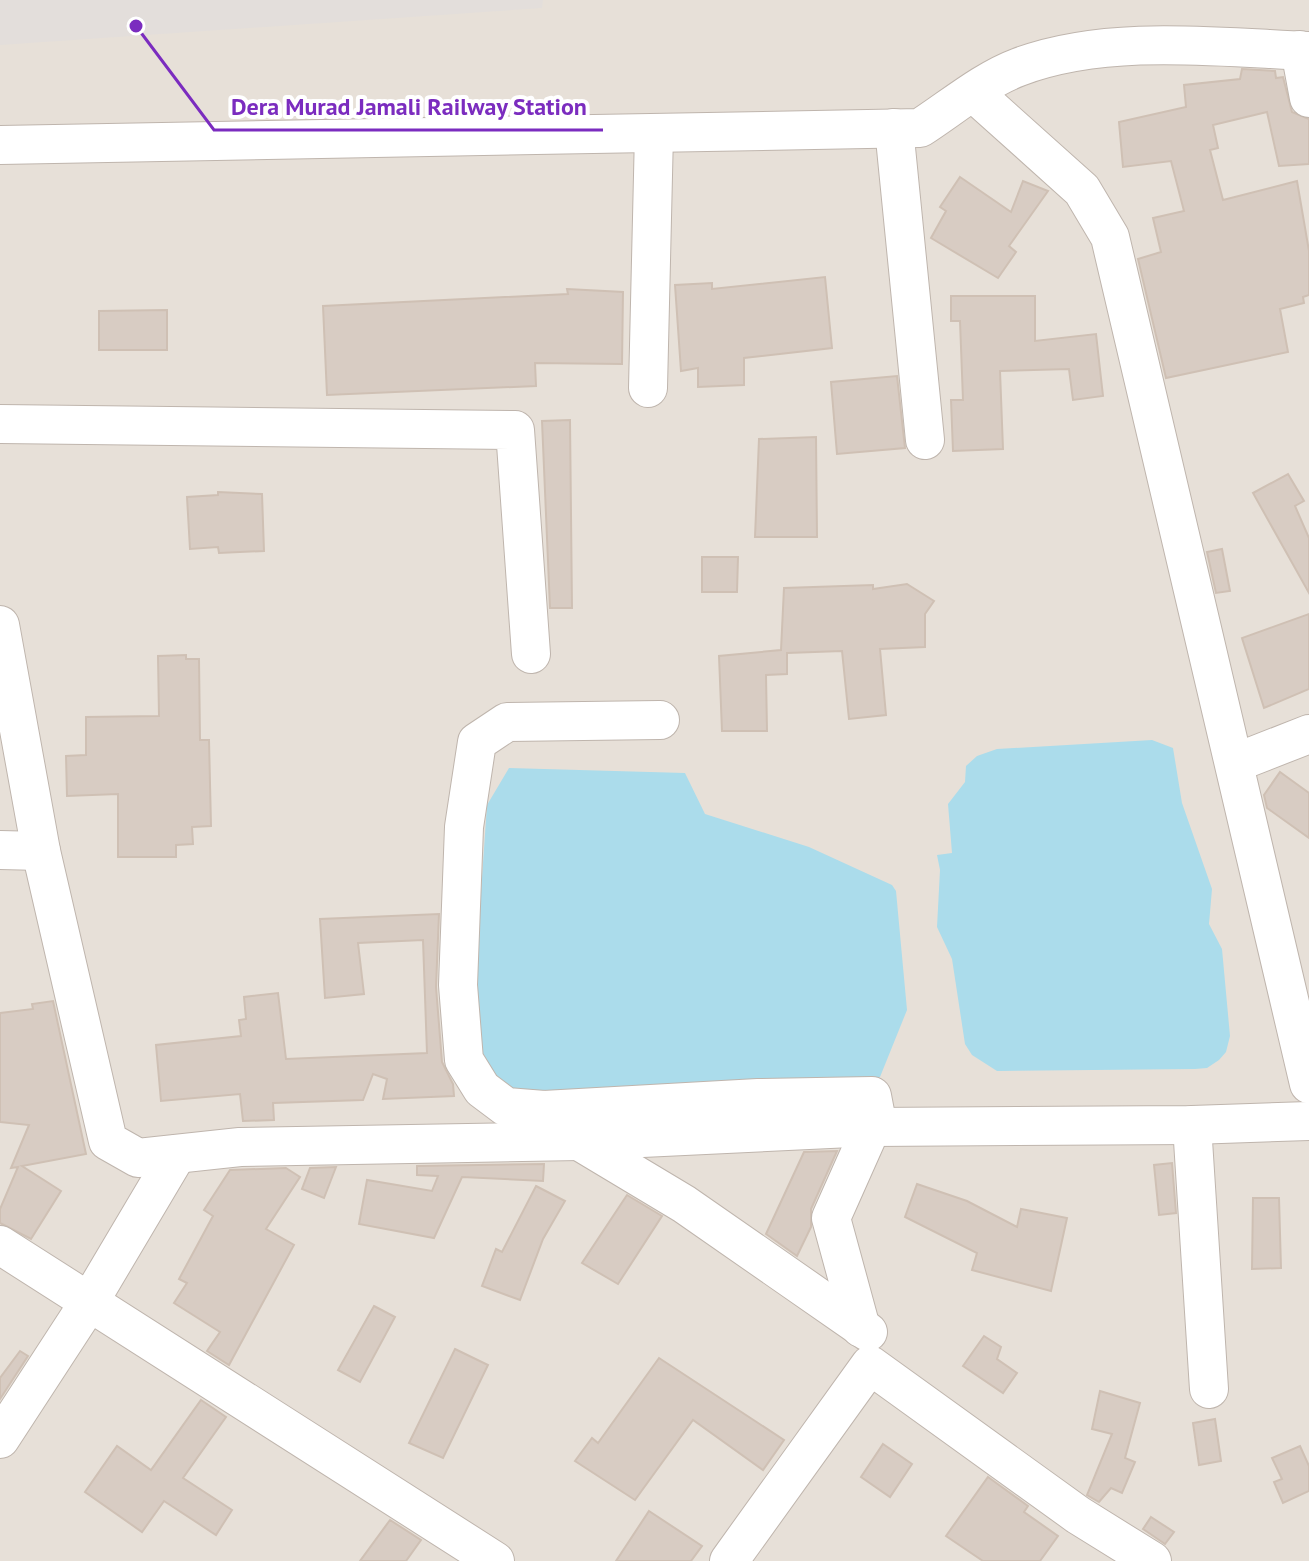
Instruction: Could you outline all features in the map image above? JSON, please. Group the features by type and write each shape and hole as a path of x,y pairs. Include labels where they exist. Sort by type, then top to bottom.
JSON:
{"street":[{"path":"0,145 920,128 1017,68 1087,48 1262,47 1305,50 1309,98"},
{"path":"975,94 1082,190 1110,237 1235,763 1300,997 1309,1084"},
{"path":"894,128 925,440"},
{"path":"648,388 654,133"},
{"path":"0,424 515,430 531,654"},
{"path":"0,625 41,851 108,1141 138,1158 240,1147 579,1141 872,1127 1309,1121"},
{"path":"660,720 507,722 477,742 464,827 458,985 464,1060 482,1089 506,1107 544,1110 758,1098 872,1096 876,1117 831,1218 861,1328"},
{"path":"1235,763 1309,734"},
{"path":"0,850 41,851"},
{"path":"1192,1125 1209,1389"},
{"path":"579,1141 684,1204 879,1343 870,1365 729,1561"},
{"path":"0,1439 88,1304 177,1154"},
{"path":"0,1245 495,1561"},
{"path":"870,1365 1078,1515 1152,1561"}],"shaded area":[{"path":"0,0 1309,0 1309,1561 0,1561"},
{"path":"0,0 543,0 542,8 0,45"}],"water":[{"path":"1152,740 1173,748 1182,803 1212,889 1209,924 1222,949 1230,1036 1226,1052 1207,1068 1195,1069 997,1071 972,1055 965,1044 952,959 937,927 940,870 937,855 952,853 948,804 965,782 966,766 977,756 997,749"},
{"path":"509,768 685,773 705,814 809,847 892,885 896,891 907,1010 880,1077 708,1089 506,1097 478,1061 475,980 487,805"}],"building":[{"path":"1242,69 1275,71 1276,78 1283,77 1292,112 1309,119 1309,164 1279,166 1267,112 1213,125 1218,148 1210,150 1223,200 1297,181 1309,251 1309,295 1303,297 1304,303 1280,309 1288,352 1166,378 1138,259 1161,252 1153,218 1184,211 1171,161 1123,167 1119,122 1186,107 1184,85 1240,79"},
{"path":"960,177 1011,212 1023,181 1048,191 1009,246 1016,252 998,278 931,238 946,211 940,207"},
{"path":"825,277 832,348 744,358 744,385 698,387 698,368 681,371 675,285 712,283 712,289"},
{"path":"567,289 623,292 622,364 535,363 536,386 327,395 323,306 568,294"},
{"path":"951,296 1035,296 1035,341 1096,334 1103,396 1073,400 1069,369 1000,371 1003,449 953,451 951,400 963,400 960,321 951,321"},
{"path":"167,310 167,350 99,350 99,311"},
{"path":"897,376 905,448 837,454 831,382"},
{"path":"570,420 572,608 550,608 542,421"},
{"path":"816,437 817,537 755,537 759,439"},
{"path":"1288,474 1304,501 1295,506 1309,538 1309,593 1253,493"},
{"path":"218,492 262,494 264,551 219,553 218,547 190,549 187,497 218,495"},
{"path":"1222,549 1230,591 1216,593 1207,552"},
{"path":"702,557 738,557 737,592 702,592"},
{"path":"907,584 934,601 925,614 925,647 880,649 886,715 849,719 842,651 787,653 787,674 766,675 767,731 722,731 719,656 781,650 784,588 873,585 873,589"},
{"path":"1309,614 1309,689 1264,708 1242,638"},
{"path":"186,655 186,659 199,659 200,740 209,740 211,826 192,827 193,844 176,845 176,857 118,857 118,794 67,796 66,756 86,755 86,717 159,716 158,656"},
{"path":"1280,772 1309,793 1309,838 1267,808 1264,795"},
{"path":"439,914 436,987 442,1062 453,1084 454,1096 383,1099 387,1079 373,1074 363,1100 273,1103 274,1120 243,1121 240,1094 161,1101 156,1045 241,1036 239,1020 246,1019 244,997 278,993 286,1059 427,1053 423,940 358,943 364,994 325,998 320,919"},
{"path":"53,1001 86,1154 22,1166 61,1191 31,1239 0,1223 0,1209 18,1167 11,1168 29,1125 0,1122 0,1013 33,1009 32,1004"},
{"path":"837,1151 811,1209 811,1227 797,1256 766,1234 804,1152"},
{"path":"1172,1163 1176,1213 1159,1215 1154,1165"},
{"path":"544,1164 543,1181 462,1177 434,1238 359,1224 367,1180 432,1191 438,1176 417,1175 417,1166"},
{"path":"336,1167 324,1198 302,1189 310,1168"},
{"path":"286,1168 300,1177 266,1229 294,1245 229,1365 207,1351 220,1332 174,1303 187,1283 179,1279 213,1216 204,1210 230,1170"},
{"path":"917,1184 967,1201 1017,1227 1021,1209 1067,1218 1051,1291 972,1270 977,1253 905,1217"},
{"path":"536,1186 565,1201 543,1239 520,1300 482,1286 496,1249 502,1252"},
{"path":"627,1195 662,1216 618,1284 582,1263"},
{"path":"1253,1198 1279,1198 1281,1268 1252,1269"},
{"path":"374,1306 395,1317 360,1382 338,1370"},
{"path":"984,1336 1001,1347 997,1359 1017,1373 1003,1393 963,1366"},
{"path":"455,1349 488,1365 443,1458 409,1443"},
{"path":"20,1351 28,1356 0,1399 0,1378"},
{"path":"659,1358 784,1440 763,1470 693,1420 635,1500 575,1461 592,1438 598,1443"},
{"path":"1100,1391 1140,1403 1125,1458 1135,1462 1122,1493 1111,1488 1099,1502 1087,1495 1112,1434 1092,1429"},
{"path":"201,1400 226,1417 183,1478 232,1510 216,1535 164,1501 142,1532 85,1492 117,1446 151,1470"},
{"path":"1215,1419 1221,1461 1199,1465 1193,1423"},
{"path":"883,1444 912,1464 890,1497 861,1477"},
{"path":"1300,1446 1309,1466 1309,1491 1283,1503 1274,1482 1282,1479 1272,1458"},
{"path":"988,1477 1028,1506 1024,1512 1058,1536 1040,1561 983,1561 946,1536"},
{"path":"649,1511 702,1546 691,1561 616,1561"},
{"path":"1151,1517 1174,1532 1165,1544 1143,1529"},
{"path":"390,1520 421,1540 406,1561 360,1561"}],"place":[{"name":"Dera Murad Jamali Railway Station","path":"136,26"}]}
